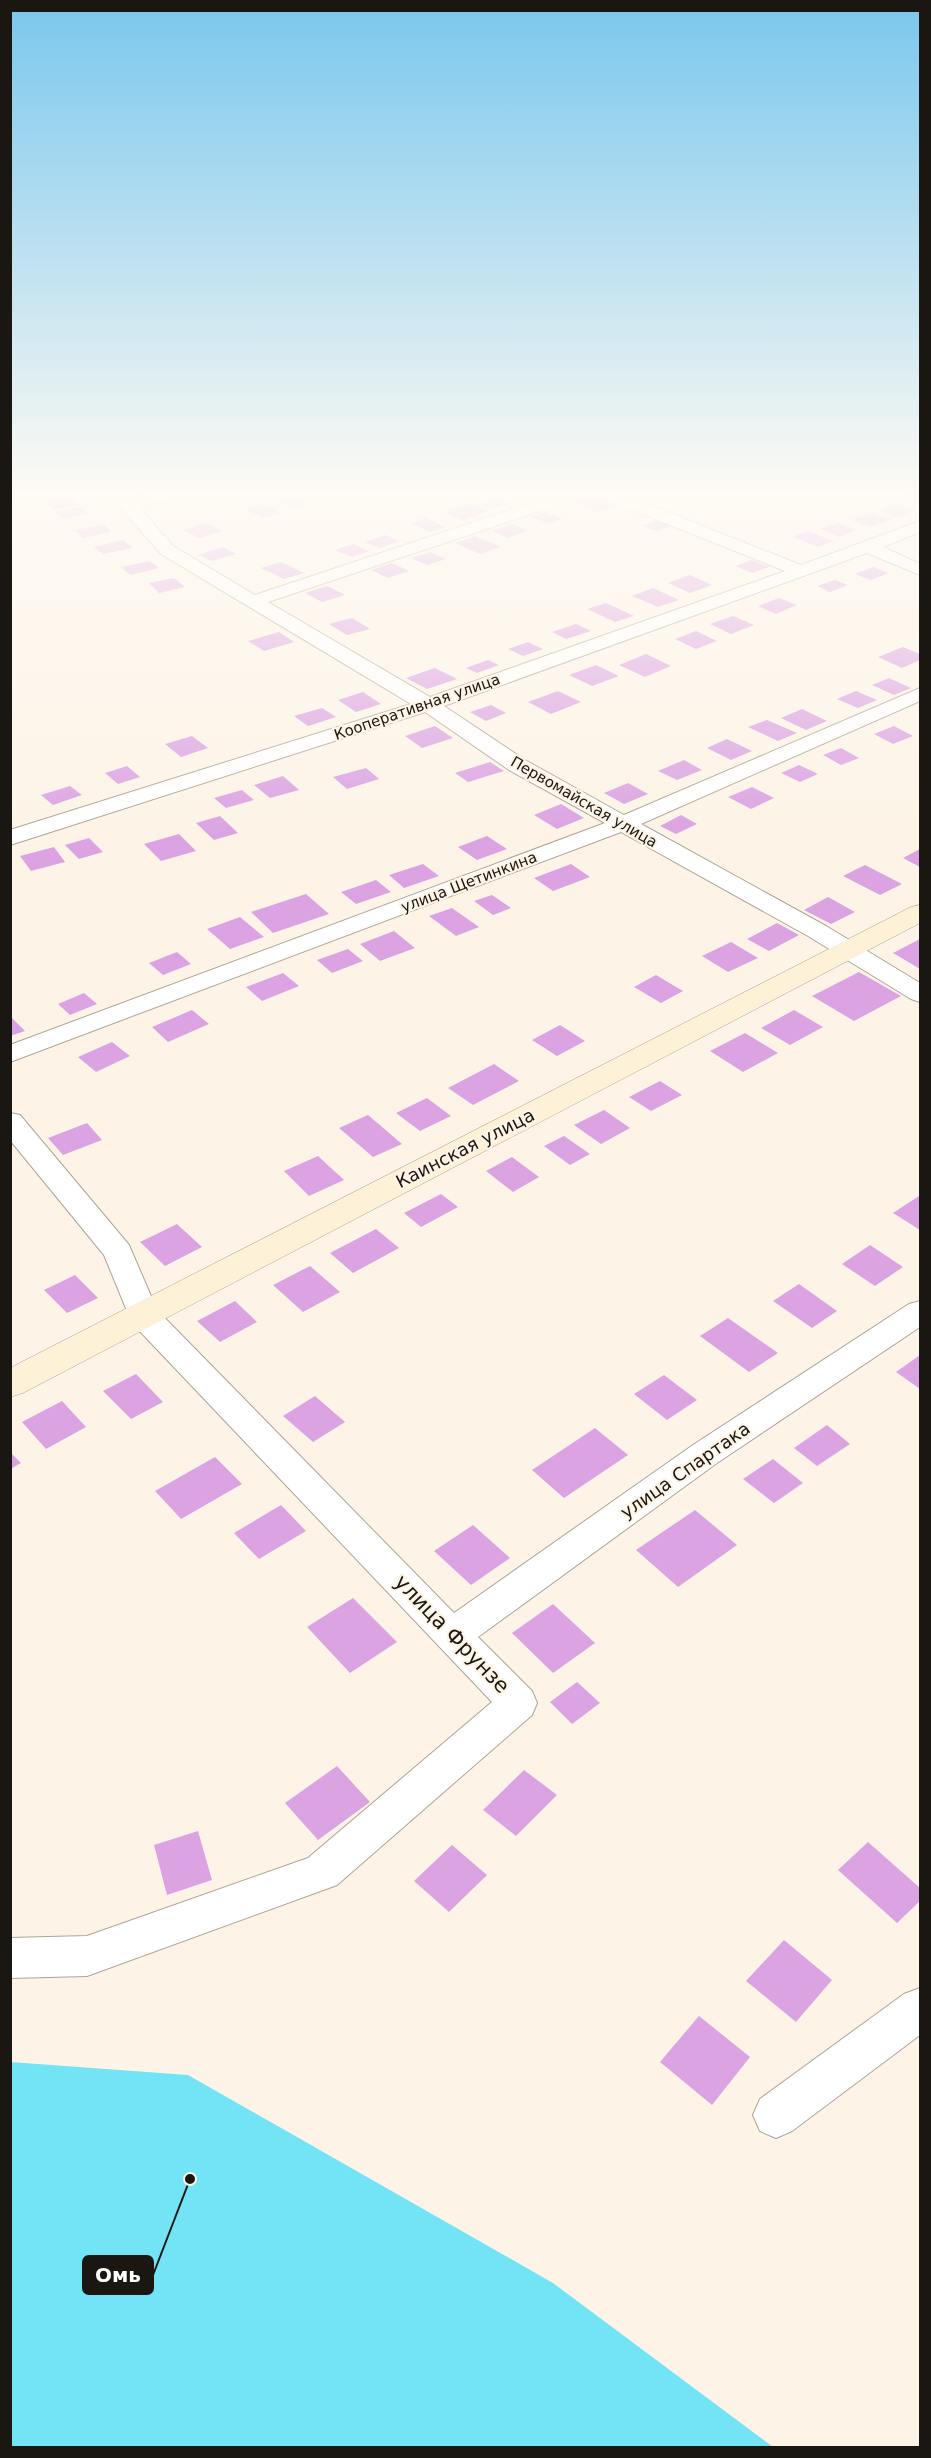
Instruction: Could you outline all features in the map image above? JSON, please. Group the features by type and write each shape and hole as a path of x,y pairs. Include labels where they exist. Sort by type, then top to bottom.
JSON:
{"main road":[{"name":"Каинская улица","path":"10,1384 921,914"}],"street":[{"name":"Первомайская улица","path":"265,607 428,705 517,765 849,950 921,994"},
{"name":"Кооперативная улица","path":"10,838 428,705 702,607"},
{"name":"улица Щетинкина","path":"10,1054 622,824 921,694"},
{"name":"улица Фрунзе","path":"10,1121 118,1252 143,1315 518,1703 322,1872 87,1956 10,1958"},
{"name":"улица Спартака","path":"453,1634 705,1454 921,1312"},
{"path":"776,2115 921,2009"}],"water":[{"path":"10,2062 188,2075 553,2283 773,2447 11,2447"}],"building":[{"path":"614,607 634,616 615,622 587,609"},
{"path":"760,607 793,607 776,614"},
{"path":"733,616 754,625 731,634 710,624"},
{"path":"352,618 370,629 347,635 329,624"},
{"path":"576,624 591,631 566,639 552,632"},
{"path":"696,631 717,641 696,649 675,639"},
{"path":"279,632 294,642 264,651 248,641"},
{"path":"528,642 543,649 523,656 508,649"},
{"path":"903,647 920,654 920,660 902,668 878,657"},
{"path":"646,654 671,666 645,677 619,665"},
{"path":"488,660 499,665 477,673 466,668"},
{"path":"596,665 619,676 592,686 569,675"},
{"path":"435,668 457,679 427,689 406,678"},
{"path":"889,678 911,688 894,695 872,685"},
{"path":"558,691 581,702 551,714 528,702"},
{"path":"856,691 877,700 858,708 837,699"},
{"path":"363,692 381,704 356,712 338,700"},
{"path":"491,705 506,713 486,721 470,712"},
{"path":"322,708 336,717 308,726 294,716"},
{"path":"802,709 827,721 806,730 781,718"},
{"path":"767,720 797,733 778,741 748,727"},
{"path":"435,726 453,738 422,748 405,736"},
{"path":"894,726 913,736 893,744 874,734"},
{"path":"192,736 208,748 181,757 165,744"},
{"path":"727,739 752,751 731,760 707,748"},
{"path":"841,748 859,758 841,765 823,755"},
{"path":"684,760 702,770 677,780 658,771"},
{"path":"490,762 504,771 468,782 455,773"},
{"path":"799,765 818,774 800,782 781,773"},
{"path":"127,766 140,777 118,784 105,773"},
{"path":"366,768 379,779 347,789 333,777"},
{"path":"283,776 299,790 270,798 254,785"},
{"path":"628,783 648,794 624,804 604,793"},
{"path":"70,786 82,795 53,805 41,795"},
{"path":"752,787 774,798 751,809 728,797"},
{"path":"242,790 254,800 226,808 214,798"},
{"path":"561,804 584,818 557,829 534,815"},
{"path":"681,815 697,824 676,834 660,826"},
{"path":"220,816 238,833 214,840 196,823"},
{"path":"179,834 196,851 161,861 144,844"},
{"path":"487,836 507,849 477,860 458,847"},
{"path":"89,838 103,852 79,859 65,845"},
{"path":"54,847 65,862 31,871 20,856"},
{"path":"920,849 920,867 903,858"},
{"path":"423,864 439,876 404,888 389,875"},
{"path":"571,864 590,877 553,891 534,878"},
{"path":"865,865 902,884 880,895 843,876"},
{"path":"376,880 391,892 356,904 341,892"},
{"path":"306,894 329,914 273,933 251,912"},
{"path":"492,895 511,908 493,915 474,901"},
{"path":"828,897 855,912 831,924 804,910"},
{"path":"452,908 479,927 456,936 429,916"},
{"path":"240,917 264,937 230,949 207,929"},
{"path":"777,923 799,935 769,951 747,939"},
{"path":"394,931 415,948 380,961 360,944"},
{"path":"920,939 920,969 893,953"},
{"path":"731,942 758,958 728,972 702,956"},
{"path":"348,949 363,961 332,973 317,960"},
{"path":"177,952 191,964 163,975 149,963"},
{"path":"859,972 901,996 854,1021 812,996"},
{"path":"283,973 299,986 262,1001 246,987"},
{"path":"656,975 683,991 661,1003 634,987"},
{"path":"84,993 97,1004 70,1015 58,1004"},
{"path":"192,1010 209,1024 168,1042 152,1027"},
{"path":"794,1010 823,1027 790,1045 761,1028"},
{"path":"10,1016 25,1031 10,1036"},
{"path":"560,1025 585,1041 557,1056 532,1040"},
{"path":"745,1033 778,1053 743,1072 710,1051"},
{"path":"112,1042 130,1056 96,1072 78,1057"},
{"path":"494,1064 519,1081 473,1105 448,1088"},
{"path":"660,1081 682,1095 651,1111 629,1097"},
{"path":"427,1098 451,1116 420,1131 396,1113"},
{"path":"604,1110 630,1128 601,1144 574,1125"},
{"path":"368,1115 402,1144 373,1157 339,1128"},
{"path":"87,1123 102,1140 63,1155 48,1138"},
{"path":"564,1136 590,1154 570,1165 544,1146"},
{"path":"318,1156 344,1180 309,1196 284,1171"},
{"path":"512,1157 539,1177 513,1192 486,1171"},
{"path":"441,1194 458,1207 421,1227 404,1213"},
{"path":"920,1197 920,1230 893,1213"},
{"path":"177,1224 202,1247 165,1266 140,1242"},
{"path":"376,1229 399,1248 353,1273 330,1253"},
{"path":"870,1245 903,1267 875,1286 842,1264"},
{"path":"310,1266 340,1292 303,1312 273,1285"},
{"path":"75,1275 98,1298 67,1313 44,1290"},
{"path":"799,1284 837,1311 812,1328 773,1301"},
{"path":"235,1301 257,1322 220,1342 197,1321"},
{"path":"728,1318 778,1353 749,1372 700,1336"},
{"path":"920,1355 920,1389 896,1372"},
{"path":"136,1374 163,1402 131,1419 103,1391"},
{"path":"664,1375 697,1400 667,1420 634,1394"},
{"path":"315,1396 345,1422 313,1442 283,1416"},
{"path":"62,1401 86,1427 46,1449 22,1422"},
{"path":"827,1425 850,1444 817,1466 794,1448"},
{"path":"595,1428 628,1455 564,1498 532,1470"},
{"path":"10,1452 21,1463 10,1469"},
{"path":"215,1457 242,1484 181,1519 155,1491"},
{"path":"773,1459 803,1483 774,1503 743,1479"},
{"path":"281,1505 306,1531 259,1559 234,1533"},
{"path":"695,1510 737,1545 678,1587 636,1550"},
{"path":"473,1525 510,1558 471,1585 434,1551"},
{"path":"353,1598 397,1642 350,1673 307,1627"},
{"path":"553,1604 595,1643 553,1673 512,1633"},
{"path":"577,1682 600,1703 572,1724 550,1702"},
{"path":"337,1766 370,1802 318,1840 285,1803"},
{"path":"524,1770 557,1795 516,1836 483,1810"},
{"path":"198,1831 212,1880 167,1895 154,1845"},
{"path":"868,1842 920,1888 920,1901 897,1923 838,1870"},
{"path":"452,1845 487,1875 449,1912 414,1881"},
{"path":"784,1940 832,1980 796,2022 746,1981"},
{"path":"699,2016 750,2057 712,2105 660,2062"}],"place":[{"name":"Омь","path":"190,2179"}]}
